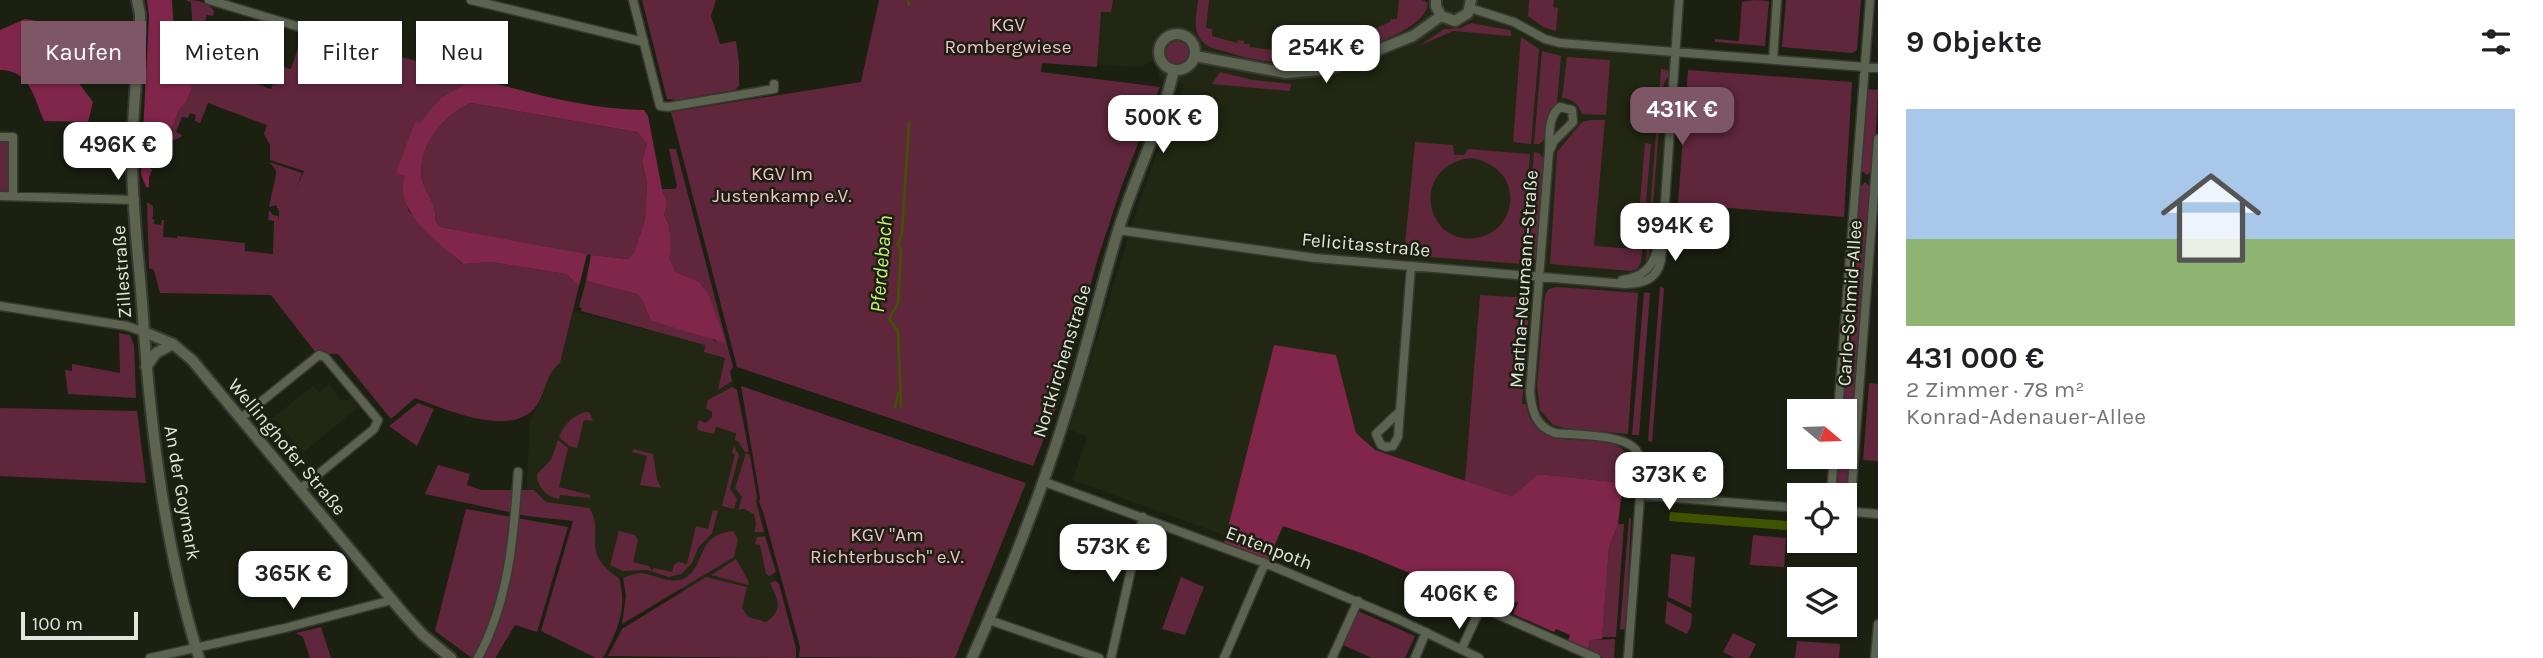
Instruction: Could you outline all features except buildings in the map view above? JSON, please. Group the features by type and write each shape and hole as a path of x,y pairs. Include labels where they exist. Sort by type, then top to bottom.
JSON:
{"main road":[{"name":"Zillestraße","path":"138,0 140,23 132,161 144,332"},
{"path":"1436,0 1441,16 1450,21 1460,20 1471,4"},
{"path":"1195,57 1276,72 1330,69 1413,37 1441,16"},
{"path":"1176,34 1189,38 1194,46 1195,57 1186,68 1174,70 1163,63 1159,54 1161,45 1176,34"},
{"name":"Nortkirchenstraße","path":"972,658 1022,541 1074,389 1118,230 1157,127 1174,70"},
{"name":"Wellinghofer Straße","path":"144,332 173,344 192,360 392,600 423,635 451,658"},
{"name":"An der Goymark","path":"144,332 155,454 179,579 197,653"},
{"path":"146,367 158,351 173,344"}],"street":[{"path":"209,0 298,27"},
{"path":"471,0 644,42"},
{"path":"633,0 660,106 668,107 774,89 774,84"},
{"path":"1661,238 1679,0"},
{"path":"1773,60 1777,0"},
{"name":"Carlo-Schmid-Allee","path":"1839,399 1870,0"},
{"path":"1471,4 1552,42 1878,68"},
{"name":"Martha-Neumann-Straße","path":"1549,152 1554,141 1573,122 1570,109 1560,107 1553,113 1549,152 1530,392 1532,412 1540,425 1555,433 1616,439 1630,444 1638,455 1641,466 1639,495"},
{"path":"0,137 13,137 13,196"},
{"name":"Carlo-Schmid-Allee","path":"1849,483 1878,139"},
{"path":"1856,178 1875,181"},
{"path":"0,196 135,200"},
{"name":"Felicitasstraße","path":"1118,230 1315,258 1635,284 1653,277 1659,268 1661,238"},
{"name":"Felicitasstraße","path":"1612,281 1641,275 1654,263 1661,238"},
{"path":"1399,412 1411,266"},
{"path":"0,306 127,326 144,332"},
{"path":"240,418 319,355 325,357 378,421 374,429 300,489"},
{"path":"478,658 490,636 504,590 514,536 518,472"},
{"name":"Entenpoth","path":"1042,481 1265,563 1358,601 1479,658"},
{"path":"1628,658 1639,495 1787,507"},
{"path":"1857,512 1878,514"},
{"path":"1111,658 1143,517"},
{"path":"1224,658 1265,563"},
{"path":"150,658 197,653 392,600"},
{"path":"1332,658 1358,601"},
{"path":"1462,649 1479,609 1483,608 1596,658"},
{"path":"989,620 1099,658"},
{"path":"1872,657 1878,624"},
{"path":"1415,658 1426,632"}],"shaded area":[{"path":"147,0 172,0 173,21 160,21 160,84 191,84 192,88 179,110 163,152 155,156 150,168 152,170 149,187 146,187 141,174 149,15"},
{"path":"1046,0 1676,0 1654,276 1638,294 1623,483 1538,474 1512,498 1404,463 1375,450 1356,433 1336,355 1274,345 1226,536 1073,480 1087,437 1069,429 1139,202 1183,84 1159,77 1159,71 1153,61 1141,67 1042,63"},
{"path":"25,19 37,21 21,21 21,78 10,71 0,70 0,30"},
{"path":"27,84 80,84 93,102 88,122 44,121"},
{"path":"464,84 498,84 601,107 644,110 648,116 667,203 664,215 669,225 669,259 676,272 698,281 709,296 726,343 651,321 637,294 586,281 591,255 628,259 634,253 645,219 647,183 642,161 647,144 637,132 471,103 452,114 436,130 422,161 421,177 433,203 438,225 587,254 579,286 566,274 491,262 463,264 420,225 405,202 405,176 396,173 415,122 419,124 441,98"},
{"path":"573,311 648,330 723,341 787,633 738,618 675,586 610,576 594,558 585,518 526,499 530,421 543,395 551,370 560,363"},
{"path":"1274,345 1336,355 1356,433 1375,450 1512,497 1538,474 1623,483 1618,524 1609,547 1602,639 1590,640 1588,650 1568,641 1570,635 1556,629 1554,632 1513,614 1518,603 1490,593 1484,604 1364,554 1283,526 1268,560 1224,543"},
{"path":"330,384 339,399 344,401 351,398 358,407 303,453 277,421 271,419 313,386 319,392"},
{"path":"1670,512 1787,521 1787,530 1669,521"}],"green space":[{"path":"185,0 205,3 214,11 213,16 207,15 205,21 192,21 191,2"},
{"path":"642,0 716,0 711,16 720,44 736,41 739,86 735,90 677,100 667,99"},
{"path":"879,0 1113,0 1111,12 1101,12 1097,67 1042,63 1041,72 1160,87 1122,185 1097,261 1058,403 1033,466 737,367 671,112 861,82"},
{"path":"1198,0 1209,0 1206,28 1212,29 1212,36 1237,43 1238,40 1244,41 1244,44 1249,44 1250,47 1286,52 1319,48 1319,45 1326,47 1358,37 1359,31 1365,33 1390,22 1391,19 1397,19 1399,0 1422,0 1428,3 1422,16 1409,27 1369,46 1323,58 1282,62 1242,57 1205,44 1196,28"},
{"path":"1529,0 1554,0 1553,7 1558,8 1556,31 1543,27 1528,16"},
{"path":"1786,0 1861,0 1857,50 1852,53 1782,47"},
{"path":"1769,1 1765,46 1715,42 1715,39 1739,41 1742,2"},
{"path":"1471,23 1509,30 1511,36 1453,31 1419,46 1444,29 1461,28"},
{"path":"1517,34 1539,49 1531,144 1513,142 1521,37"},
{"path":"1178,41 1187,44 1190,53 1187,62 1178,65 1169,62 1166,53 1169,44"},
{"path":"298,48 298,84 402,84 402,57 416,61 416,84 464,84 441,98 397,173 405,176 408,210 462,264 491,262 566,274 579,286 560,363 551,373 537,405 526,415 512,420 478,419 415,398 391,419 338,354 316,353 271,295 160,293 154,270 149,268 147,202 153,206 151,219 154,219 154,224 161,225 164,220 163,237 245,243 245,251 273,254 274,221 268,220 269,210 278,216 279,221 279,211 276,205 269,207 276,173 269,162 302,173 296,189 304,171 270,160 270,145 264,134 267,125 208,103 200,123 195,121 196,115 190,113 188,118 182,117 176,132 182,135 181,137 169,142 163,152 179,110 192,88 191,84 257,84 271,89 273,84 284,84 284,67 291,69"},
{"path":"1542,51 1561,56 1557,104 1549,113 1547,138 1534,144"},
{"path":"1567,57 1610,60 1606,115 1582,114 1575,103 1562,98"},
{"path":"1661,69 1668,70 1668,76 1662,88 1649,255 1646,262"},
{"path":"1688,70 1852,82 1844,217 1678,204"},
{"path":"1220,72 1253,80 1291,84 1290,91 1212,84"},
{"path":"1866,89 1878,90 1874,169 1867,175 1860,170"},
{"path":"471,103 637,132 647,144 642,161 647,183 645,219 634,253 629,259 591,255 438,225 433,203 423,181 422,160 436,130 452,114"},
{"path":"1605,120 1594,246 1636,249 1645,143 1651,144 1641,262 1637,269 1631,271 1550,264 1557,152 1582,122"},
{"path":"0,140 10,142 8,191 0,191"},
{"path":"1415,142 1453,145 1454,155 1464,155 1468,149 1530,154 1522,264 1404,255","holes":["1472,158 1482,161 1504,176 1510,192 1508,212 1501,224 1490,234 1462,238 1447,232 1436,220 1431,205 1432,190 1438,175 1451,164"]},
{"path":"669,149 676,149 733,367 730,371 732,381 718,390 725,358 704,352 705,345 581,311 582,308 579,307 586,281 637,294 651,321 709,337 716,342 698,281 676,272 668,259 671,243 669,225 664,215 667,203 662,189 675,189 677,186"},
{"path":"1534,152 1539,153 1545,160 1537,259 1525,258"},
{"path":"1865,182 1872,188 1855,399 1843,399 1859,188"},
{"path":"1557,287 1638,293 1628,434 1553,425 1540,410 1537,387 1545,295 1549,289"},
{"path":"1660,287 1664,288 1652,442 1648,441"},
{"path":"1644,292 1650,293 1639,435 1632,435"},
{"path":"1480,295 1530,298 1522,404 1526,404 1533,424 1547,435 1601,441 1617,446 1629,457 1634,477 1624,476 1623,483 1538,474 1512,498 1465,482"},
{"path":"119,333 130,335 134,345 136,398 68,394 65,370 72,371 72,364 120,373"},
{"path":"1869,383 1878,384 1878,461 1863,460"},
{"name":"KGV \"Am Richterbusch\" e.V.","path":"741,386 1026,483 955,658 799,657 800,647 759,502"},
{"path":"732,387 737,390 749,452 745,452 735,440 736,433 716,427 714,434 697,428 699,420 705,423 712,417 712,412 706,408 708,400"},
{"path":"418,403 434,409 417,446 389,426"},
{"path":"0,408 137,411 146,483 0,476"},
{"path":"589,412 593,421 584,420 577,448 569,446 559,437 572,419"},
{"path":"558,440 568,448 559,487 590,495 590,498 560,495 559,499 547,494 541,487 537,474 551,460"},
{"path":"734,446 739,455 730,489 737,499 734,509 722,506 735,454 732,453"},
{"path":"634,449 653,454 661,488 640,485 647,456 632,452"},
{"path":"746,453 750,455 756,502 764,532 754,532 754,514 744,509 738,510 742,497 735,488"},
{"path":"438,465 470,474 467,485 481,490 534,490 546,502 589,508 595,525 599,559 619,578 621,589 620,620 603,658 596,658 541,631 573,521 527,516 425,494"},
{"path":"1838,469 1850,469 1849,483 1838,483"},
{"path":"466,509 568,527 537,632 515,625 495,658 472,658 435,631"},
{"path":"713,510 718,511 712,533 698,548 692,563 681,574 669,577 647,570 623,571 610,565 619,531 635,535 638,540 633,562 649,566 652,570 654,568 672,572 678,562 687,564 696,526 708,529"},
{"path":"1631,518 1626,630 1620,629"},
{"path":"1618,524 1624,524 1616,637 1602,637 1609,547"},
{"path":"733,531 738,539 734,557 622,624 626,596 623,578 639,573 671,581 683,579 690,574 712,539"},
{"path":"1753,535 1786,538 1784,567 1750,565"},
{"path":"765,536 776,572 769,576 766,574 760,545 755,544 757,537"},
{"path":"1671,554 1695,557 1691,608 1668,597"},
{"path":"736,559 749,582 748,585 711,575"},
{"path":"706,577 747,587 742,608 748,617 766,622 777,609 777,600 770,583 776,581 796,648 796,658 608,656 622,629"},
{"path":"1181,577 1204,587 1185,635 1162,629"},
{"path":"1667,601 1692,614 1687,634 1665,623"},
{"path":"1358,611 1415,636 1405,658 1372,658 1343,645"},
{"path":"321,627 331,658 310,658 303,637 296,633"},
{"path":"1733,633 1756,644 1749,658 1735,658 1723,652"},
{"path":"1615,639 1614,658 1604,658 1588,650 1590,640"},
{"path":"1797,641 1840,644 1839,658 1795,658"}],"waterway":[{"name":"Pferdebach","path":"908,0 909,5"},
{"name":"Pferdebach","path":"901,407 898,331 889,319 898,303 901,250 898,244 902,232 909,122"},
{"path":"895,407 898,393"}],"park label":[{"name":"KGV Rombergwiese","path":"1008,36"},
{"name":"KGV Im Justenkamp e.V.","path":"782,185"}]}
